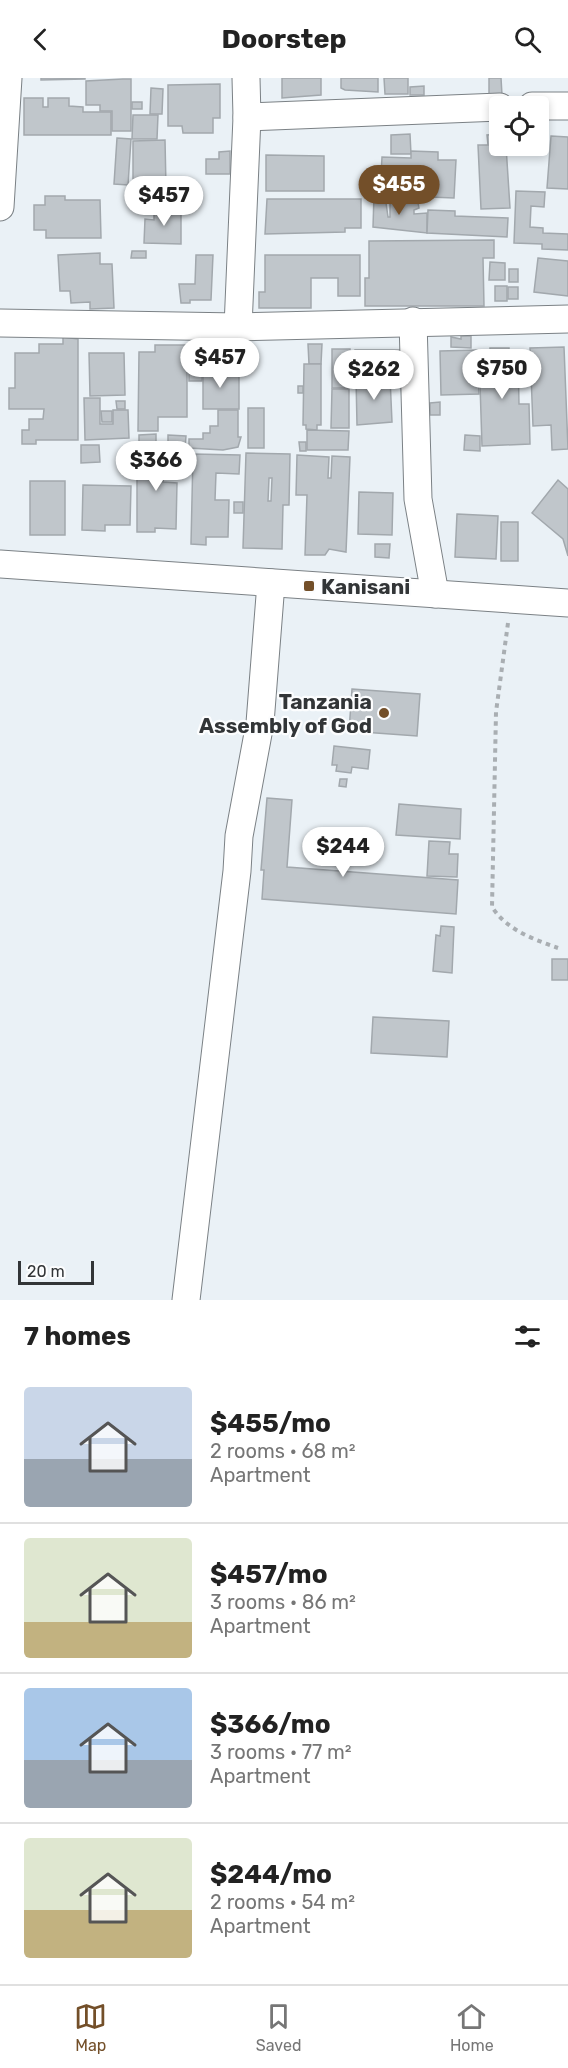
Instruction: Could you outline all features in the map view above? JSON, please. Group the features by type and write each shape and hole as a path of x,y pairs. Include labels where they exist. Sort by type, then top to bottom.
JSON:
{"street":[{"path":"0,207 8,78"},
{"path":"238,327 247,117 246,78"},
{"path":"549,106 568,106"},
{"path":"247,117 489,107"},
{"path":"0,323 238,327 568,319"},
{"path":"413,321 418,499 435,594"},
{"path":"0,564 568,603"},
{"path":"186,1300 237,871 239,836 260,723 270,583"}],"path":[{"path":"510,600 496,712 492,907 499,918 521,933 558,948"}],"building":[{"path":"41,78 85,78 85,79 41,80"},
{"path":"282,78 321,78 321,95 282,98"},
{"path":"341,78 378,78 378,92 345,90 341,88"},
{"path":"384,78 408,78 408,94 385,94"},
{"path":"489,78 501,78 502,95 489,95"},
{"path":"131,79 131,131 112,131 112,111 100,111 100,105 86,105 86,81"},
{"path":"220,84 220,118 213,118 213,133 183,133 182,126 168,126 168,85"},
{"path":"424,86 424,95 410,95 410,87"},
{"path":"151,88 163,89 162,114 150,114"},
{"path":"24,98 43,98 43,107 48,107 48,98 69,98 69,106 83,107 83,112 111,112 111,135 24,135"},
{"path":"132,102 142,102 142,109 132,109"},
{"path":"133,115 158,115 157,139 132,139"},
{"path":"410,134 411,154 391,154 391,135"},
{"path":"487,135 489,135 489,156 507,156 510,208 481,209 478,145 488,145"},
{"path":"551,136 568,137 568,189 547,188"},
{"path":"117,138 131,139 128,185 114,184"},
{"path":"165,140 166,187 133,188 133,141"},
{"path":"230,151 230,174 206,174 206,159 219,159 219,152"},
{"path":"411,151 438,152 438,160 456,160 454,198 380,195 382,157 411,158"},
{"path":"266,155 324,156 324,191 266,191"},
{"path":"516,191 545,192 544,207 531,206 530,227 543,228 543,233 568,234 568,250 542,249 542,244 514,243"},
{"path":"374,195 385,196 388,217 390,217 390,203 418,203 419,208 414,210 414,214 427,213 427,233 373,227"},
{"path":"45,196 65,196 65,200 100,200 101,238 46,238 46,230 34,230 34,205 45,205"},
{"path":"267,199 361,199 361,228 345,228 345,232 265,234"},
{"path":"154,207 181,208 181,244 144,243 145,219 154,220"},
{"path":"428,210 455,211 455,216 508,218 507,237 427,233"},
{"path":"494,240 494,258 483,258 484,306 365,306 365,278 369,278 369,241"},
{"path":"132,251 146,251 146,258 131,258"},
{"path":"100,253 100,264 112,264 114,308 90,309 90,302 71,303 70,291 60,291 58,255"},
{"path":"196,255 213,255 211,300 190,300 190,303 181,303 179,284 195,284"},
{"path":"265,255 360,255 360,296 338,296 338,278 311,278 311,308 259,308 259,292 265,292"},
{"path":"538,258 568,261 568,296 534,292"},
{"path":"490,262 505,263 505,280 489,280"},
{"path":"509,269 518,269 518,282 509,282"},
{"path":"495,286 507,286 507,301 495,301"},
{"path":"508,287 518,287 518,299 508,299"},
{"path":"220,335 231,335 231,346 220,346"},
{"path":"461,336 471,336 471,348 451,347 451,337 461,339"},
{"path":"63,337 78,339 78,440 36,440 36,444 22,444 22,430 29,430 29,419 43,419 44,409 9,409 9,388 15,388 15,353 39,353 39,344 63,344"},
{"path":"308,344 322,344 321,364 309,364"},
{"path":"155,345 187,345 187,417 158,417 158,431 138,431 139,352 155,352"},
{"path":"189,347 203,347 202,381 189,381"},
{"path":"564,347 568,449 552,450 551,425 533,426 530,348"},
{"path":"490,348 509,348 509,352 518,352 519,404 529,404 530,444 482,446 479,353 490,353"},
{"path":"332,349 350,349 349,388 332,388"},
{"path":"355,350 402,350 402,372 371,372 371,377 355,377"},
{"path":"477,350 479,394 441,395 440,351"},
{"path":"89,353 124,353 125,395 90,396"},
{"path":"304,364 321,364 321,425 317,425 317,430 306,429 306,425 303,425"},
{"path":"218,365 237,365 237,371 218,371"},
{"path":"203,366 217,366 217,372 239,372 239,409 203,409"},
{"path":"390,377 392,422 357,425 356,378"},
{"path":"298,386 303,386 303,393 298,393"},
{"path":"332,389 349,389 349,428 331,428"},
{"path":"84,398 100,398 100,424 113,424 113,410 128,410 129,438 85,440"},
{"path":"116,401 125,401 125,409 117,409"},
{"path":"440,402 440,415 430,415 430,403"},
{"path":"248,408 264,408 264,448 248,448"},
{"path":"218,410 238,410 238,437 241,437 238,447 223,450 189,448 189,439 203,439 203,433 210,433 210,426 218,426"},
{"path":"101,411 112,411 112,422 102,422"},
{"path":"307,430 349,431 348,450 307,450"},
{"path":"156,434 156,448 139,448 139,435"},
{"path":"168,435 186,436 185,448 168,447"},
{"path":"465,435 480,436 480,451 464,450"},
{"path":"299,442 306,442 306,451 300,451"},
{"path":"81,445 99,445 100,462 81,463"},
{"path":"137,453 180,454 180,473 163,473 163,482 177,483 176,529 155,528 155,532 137,532"},
{"path":"246,453 290,454 289,505 283,505 282,549 243,548","holes":["269,478 272,478 271,501 268,501"]},
{"path":"181,454 189,454 189,464 181,463"},
{"path":"193,454 240,455 239,474 216,473 215,500 229,500 228,537 206,537 206,545 191,544"},
{"path":"297,455 329,457 328,478 331,478 332,456 350,457 346,552 329,549 325,555 305,555 307,495 296,495"},
{"path":"127,461 134,462 134,467 127,467"},
{"path":"558,480 568,489 568,556 563,539 532,513"},
{"path":"30,481 65,481 65,535 30,535"},
{"path":"83,485 131,486 130,525 105,525 105,531 82,530"},
{"path":"359,492 393,493 392,535 358,534"},
{"path":"234,502 243,502 243,513 234,513"},
{"path":"457,514 498,516 496,559 455,557"},
{"path":"501,522 518,522 518,561 501,561"},
{"path":"375,544 390,544 389,558 375,557"},
{"path":"352,689 420,694 417,736 349,731"},
{"path":"334,746 370,750 368,769 352,767 351,773 336,771 337,765 332,765"},
{"path":"340,779 347,779 346,787 339,786"},
{"path":"267,798 292,800 287,867 458,880 456,914 262,899 264,870 261,870"},
{"path":"399,804 461,809 460,839 396,835"},
{"path":"429,841 450,842 449,854 458,854 457,877 427,876"},
{"path":"441,926 454,927 452,973 433,971 436,935 440,936"},
{"path":"552,959 568,959 568,980 552,980"},
{"path":"373,1017 449,1021 447,1057 371,1053"}],"place":[{"name":"Kanisani","path":"309,586"},
{"name":"Tanzania Assembly of God","path":"384,713"}]}
